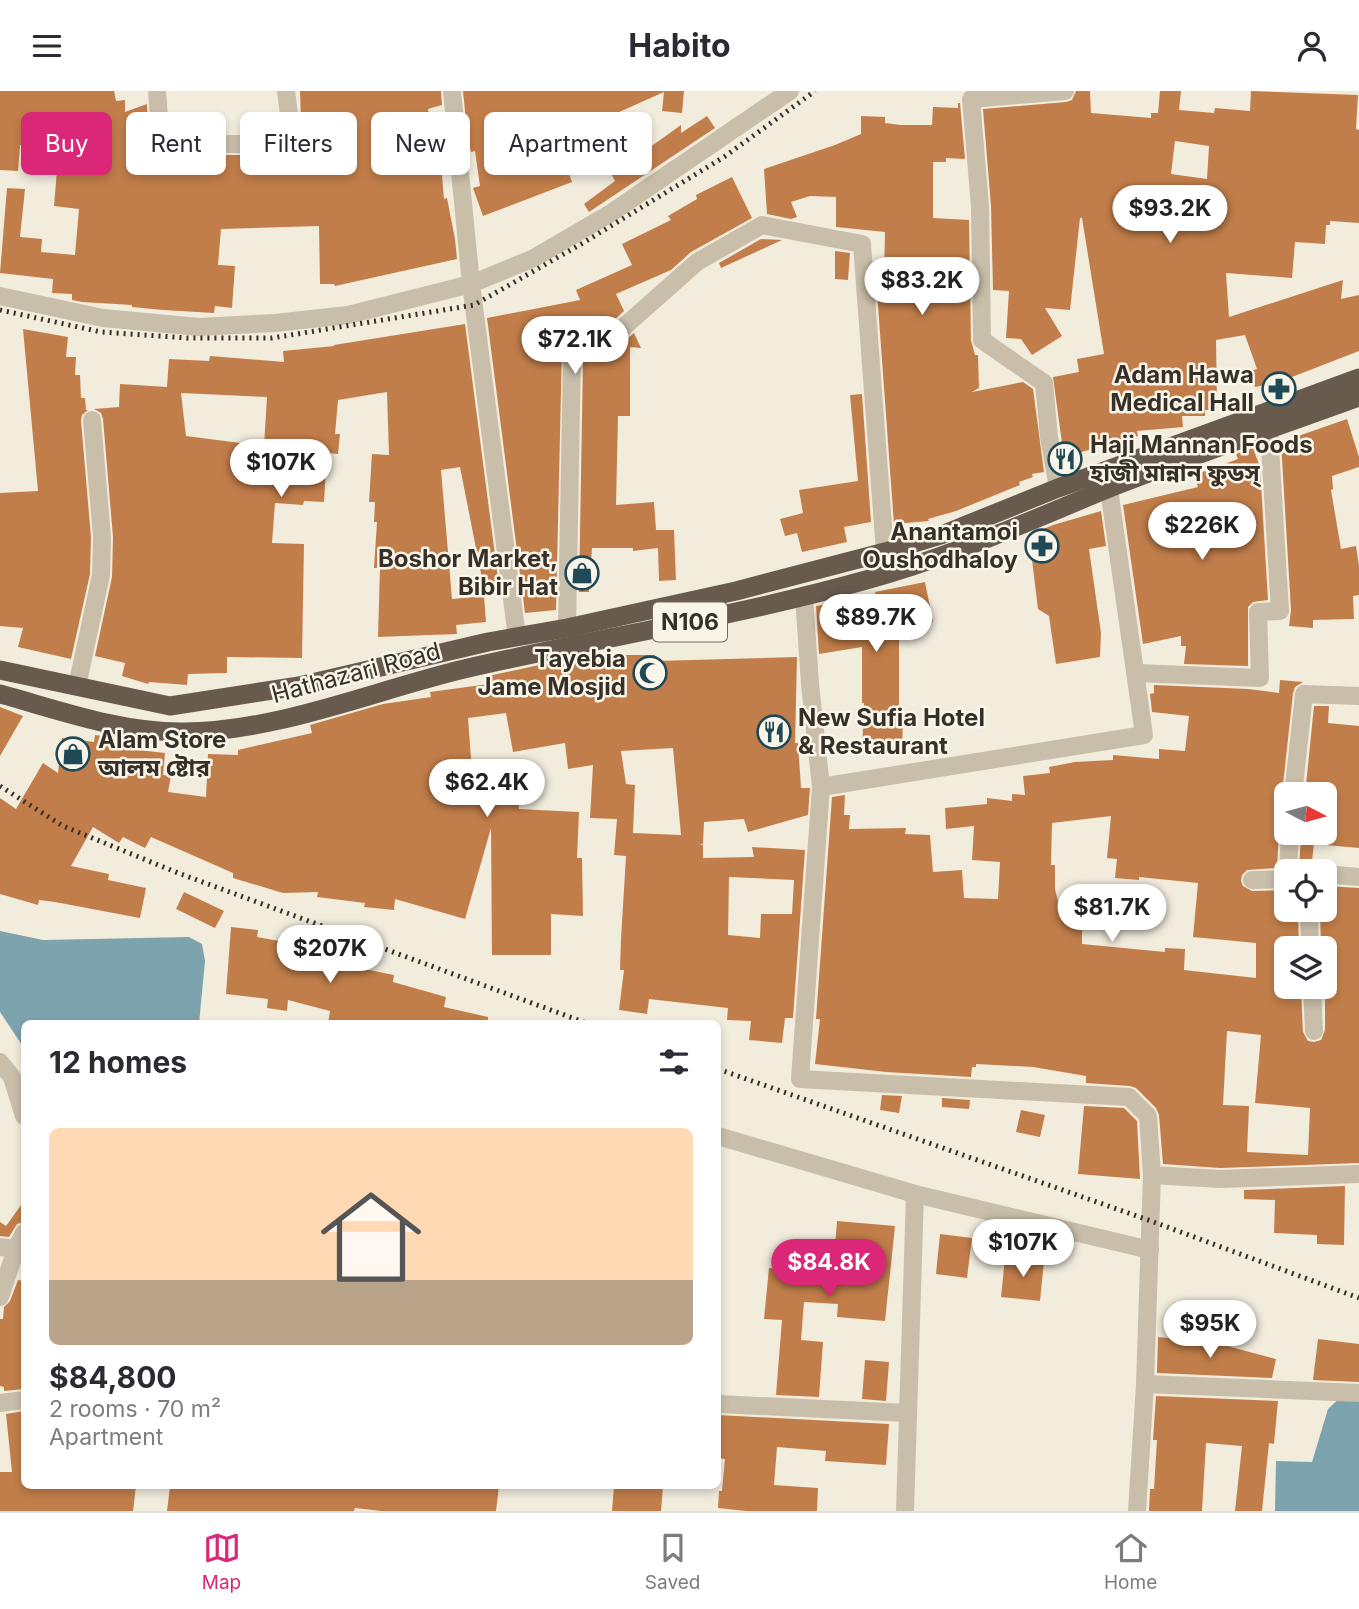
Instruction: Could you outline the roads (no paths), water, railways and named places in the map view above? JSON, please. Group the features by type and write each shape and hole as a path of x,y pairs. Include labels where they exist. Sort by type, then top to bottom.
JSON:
{"highway":[{"name":"Hathazari Road","path":"0,670 170,706 299,686 488,642 567,628 736,591 885,552 944,534 1058,488 1359,378"},
{"name":"Hathazari Road","path":"0,694 126,727 179,732 228,730 296,717 462,670 804,596 869,579 947,553 1210,450 1359,397"}],"street":[{"path":"157,91 161,144 285,144 291,143 292,139 286,91"},
{"path":"453,91 471,284 517,637"},
{"path":"0,296 103,318 199,327 275,323 348,315 471,284 534,258 611,213 790,91"},
{"path":"1058,488 1049,437 1044,383 982,340 980,207 971,99 1065,91"},
{"path":"567,628 572,353 617,333 697,262 762,225 862,244 885,552"},
{"path":"77,686 101,575 102,537 92,420"},
{"path":"1136,673 1260,678 1258,612 1280,611 1269,430"},
{"path":"821,787 1144,735 1109,489"},
{"path":"804,596 808,671 821,787 800,1079 1129,1097 1148,1116 1152,1175 1150,1250 1137,1511"},
{"path":"1294,782 1304,694 1359,696"},
{"path":"1337,875 1359,877"},
{"path":"1252,880 1274,879"},
{"path":"1313,999 1314,1031"},
{"path":"0,1062 12,1077 21,1106"},
{"path":"721,1137 915,1194 1150,1250"},
{"path":"1152,1175 1220,1179 1359,1174"},
{"path":"905,1511 915,1194"},
{"path":"0,1297 14,1243"},
{"path":"1145,1384 1359,1393"},
{"path":"0,1403 21,1400"},
{"path":"721,1404 907,1413"}],"water":[{"path":"0,931 43,940 189,937 202,944 205,961 199,1020 21,1020 21,1044 0,1012"},
{"path":"1343,1395 1359,1396 1359,1511 1275,1511 1276,1461 1312,1462 1328,1409"}],"railway":[{"path":"0,310 101,332 188,338 272,338 474,305 583,243 724,157 815,91"},
{"path":"0,786 63,826 178,873 578,1020"},
{"path":"721,1070 1151,1221 1359,1298"}],"place":[{"name":"Adam Hawa Medical Hall","path":"1279,389"},
{"name":"Haji Mannan Foods হাজী মান্নান ফুডস্","path":"1065,459"},
{"name":"Anantamoi Oushodhaloy","path":"1042,546"},
{"name":"Boshor Market, Bibir Hat","path":"582,573"},
{"name":"Tayebia Jame Mosjid","path":"650,673"},
{"name":"New Sufia Hotel & Restaurant","path":"774,732"},
{"name":"Alam Store আলম ষ্টোর","path":"73,754"}]}
